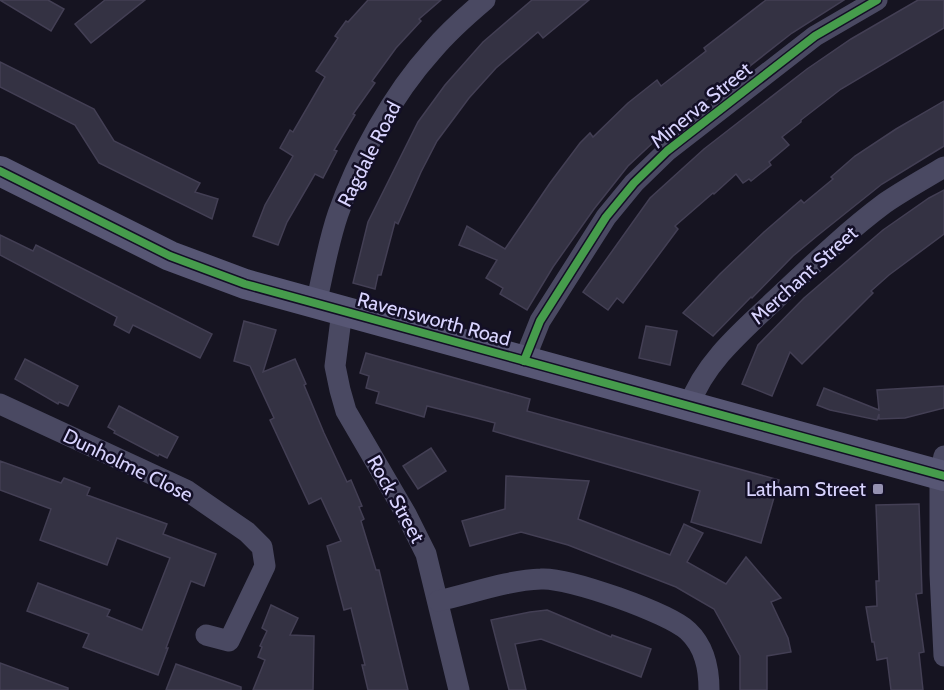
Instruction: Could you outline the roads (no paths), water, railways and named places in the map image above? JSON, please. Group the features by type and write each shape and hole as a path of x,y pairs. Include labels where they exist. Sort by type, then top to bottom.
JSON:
{"street":[{"name":"Ragdale Road","path":"329,307 338,214 378,128 430,52 485,0"},
{"name":"Minerva Street","path":"524,361 540,321 606,217 634,183 667,151 815,36 877,0"},
{"name":"Merchant Street","path":"690,406 704,373 759,314 823,255 884,204 944,167"},
{"name":"Ravensworth Road","path":"0,171 181,261 245,284 690,406 943,469"},
{"name":"Rock Street","path":"329,307 335,366 339,390 346,411 406,514 426,554 459,690"},
{"name":"Dunholme Close","path":"0,404 186,490 247,532 262,547 266,566 229,640 206,635"},
{"path":"943,469 940,574 944,656"},
{"path":"438,601 535,579 563,580 581,585 672,620 687,630 705,656 709,673 709,690"}],"place":[{"name":"Latham Street","path":"878,489"}]}
